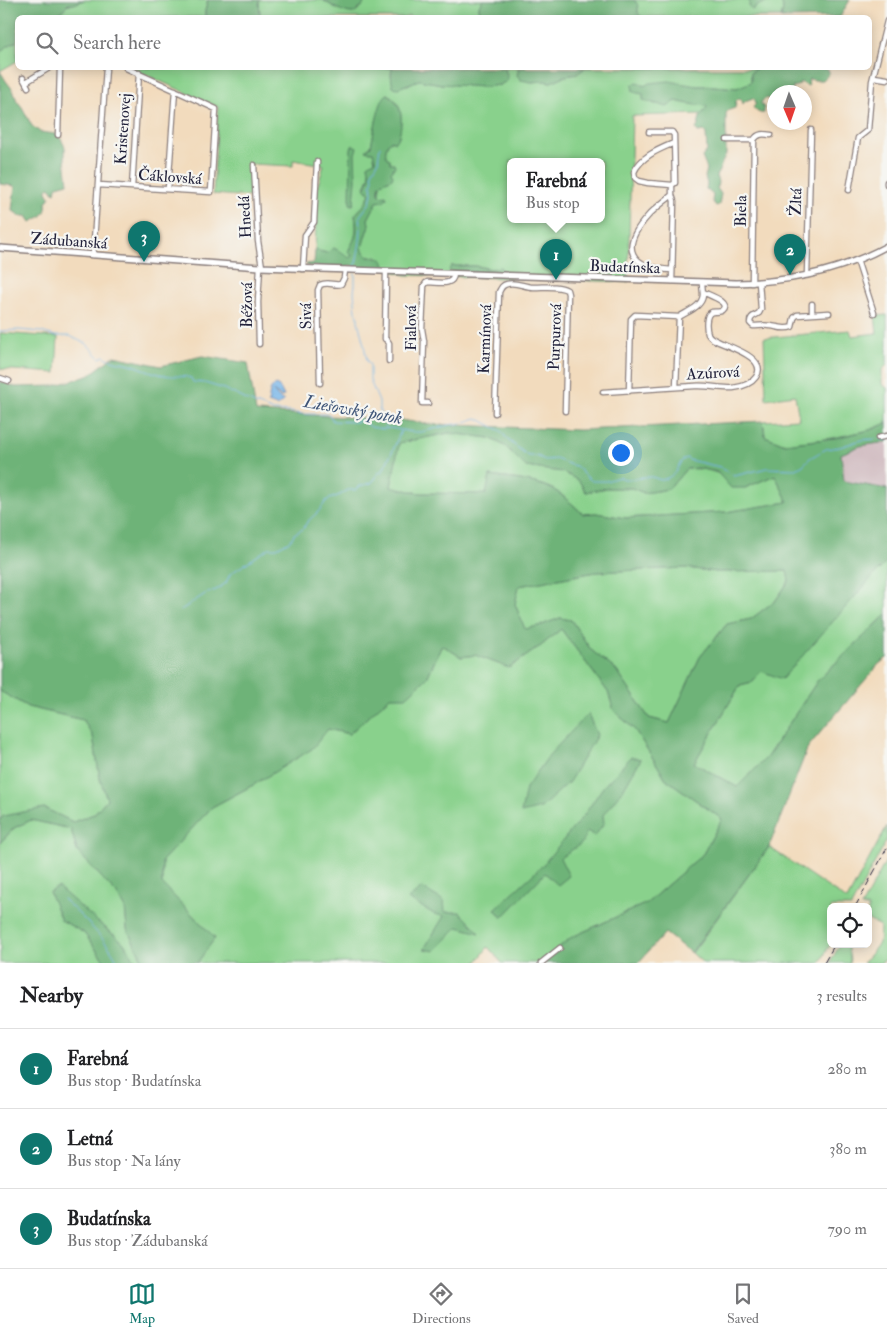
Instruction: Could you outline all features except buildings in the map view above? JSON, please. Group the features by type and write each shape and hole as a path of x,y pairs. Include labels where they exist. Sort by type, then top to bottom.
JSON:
{"street":[{"path":"849,190 858,138 868,130 872,81 887,21"},
{"path":"26,82 47,70"},
{"path":"58,135 60,70"},
{"path":"93,256 106,70"},
{"path":"131,70 175,90 168,189"},
{"name":"Kristenovej","path":"132,187 139,73"},
{"path":"874,78 887,79"},
{"name":"Čáklovská","path":"99,184 211,192 216,109 175,90"},
{"name":"Žltá","path":"807,276 811,130"},
{"path":"649,132 672,132 674,135 675,183 672,185 674,201 672,281"},
{"path":"727,140 754,140 760,134 771,134"},
{"name":"Biela","path":"752,283 754,140"},
{"path":"672,185 644,182 635,178 634,172 638,165 648,156 674,143"},
{"path":"303,269 305,235 314,222 317,162"},
{"name":"Hnedá","path":"254,165 259,267"},
{"path":"672,195 646,218 633,238 632,248 634,256 644,265 661,270 672,270"},
{"name":"Zádubanská","path":"0,248 259,267"},
{"name":"Budatínska","path":"259,267 752,283 807,276 838,267 887,248"},
{"path":"857,260 874,314"},
{"name":"Béžová","path":"259,267 259,344"},
{"name":"Sivá","path":"320,383 318,290 320,285 325,283 341,284 345,270"},
{"path":"386,272 385,339 389,343 389,361"},
{"name":"Fialová","path":"428,403 422,403 424,286 428,282 449,283 454,279 454,274"},
{"path":"542,277 542,286"},
{"path":"629,391 632,317 635,315 680,317 701,302 702,282"},
{"path":"759,282 761,309 759,313 750,319 750,323 753,326 790,328 793,325 795,316 798,314 829,313"},
{"name":"Karmínová","path":"496,413 499,292 502,286 506,284 542,286"},
{"name":"Purpurová","path":"542,286 563,288 567,290 568,294 565,411"},
{"name":"Azúrová","path":"676,387 732,388 749,384 758,374 758,365 751,356 717,342 710,336 707,324 708,316 711,312 723,311 725,306 722,300 703,292"},
{"path":"812,304 812,314"},
{"path":"603,392 676,387 678,322 680,317"},
{"path":"379,339 385,339"},
{"path":"0,378 9,381"},
{"path":"878,438 887,436"},
{"path":"540,963 560,948"}],"shaded area":[{"path":"887,442 887,489 844,481 841,454 860,446"}],"green space":[{"path":"0,0 84,0 68,4 58,15 15,15 15,42 0,52"},
{"path":"84,0 208,0 205,15 58,15 68,4"},
{"path":"208,0 259,0 260,15 205,15"},
{"path":"259,0 323,0 338,9 354,13 363,6 364,0 483,0 479,6 480,15 260,15"},
{"path":"323,0 364,0 364,4 355,12 349,13"},
{"path":"483,0 634,0 638,5 638,13 640,15 480,15 479,6"},
{"path":"634,0 750,0 749,6 766,1 776,1 782,3 783,10 782,15 640,15"},
{"path":"750,0 850,0 841,15 782,15 782,3 776,1 764,3 752,10 749,6"},
{"path":"15,42 15,62 0,71 0,52"},
{"path":"135,70 392,70 393,87 408,85 419,80 483,87 500,85 506,70 519,70 531,82 551,82 565,76 577,74 582,70 754,70 751,72 751,81 737,88 678,83 644,86 639,82 641,93 654,104 667,106 676,101 708,107 702,114 632,116 628,282 406,275 382,268 385,265 378,256 368,257 362,248 369,225 368,219 377,202 380,201 380,185 383,181 389,180 391,172 390,159 385,154 386,150 389,142 398,139 399,136 401,112 397,102 387,94 377,118 371,146 367,148 373,152 375,161 368,165 370,175 365,187 370,194 364,205 355,215 356,233 349,249 352,256 349,258 315,250 317,188 324,165 293,160 293,166 251,164 252,197 213,194 218,107","holes":["451,266 476,266 492,269 500,267 501,274 471,272"]},
{"path":"392,70 505,70 507,81 500,85 483,87 419,80 398,88 393,87"},
{"path":"518,70 582,70 577,74 565,76 551,82 521,80 517,75"},
{"path":"754,70 829,71 829,74 823,80 809,79 809,85 800,82 799,85 767,85 767,98 761,103 764,113 758,112 753,107 756,104 753,98 745,101 743,104 739,98 736,101 735,108 726,113 726,154 716,176 717,188 721,194 719,205 716,206 712,201 713,195 706,189 705,177 707,169 702,157 707,151 706,134 704,131 698,132 696,129 700,117 707,106 676,101 667,107 643,100 643,94 633,91 632,85 637,82 644,86 649,83 669,81 696,86 737,88 751,81 751,72"},
{"path":"0,71 13,90 17,101 32,126 40,132 56,134 65,147 68,183 57,186 55,193 49,187 47,189 50,197 46,202 45,212 41,217 31,222 27,216 20,216 12,210 15,186 0,184"},
{"path":"387,94 397,103 401,114 398,139 394,142 390,141 386,151 386,156 390,159 390,163 394,163 395,166 391,172 392,178 379,186 379,194 381,196 386,195 387,198 377,202 368,219 369,225 362,248 368,257 380,258 385,265 382,268 356,268 350,265 341,269 307,266 306,264 314,263 315,250 327,253 334,248 349,258 352,256 348,252 356,235 355,215 364,205 370,194 365,189 370,175 368,165 375,161 373,152 366,150 371,146 381,103"},
{"path":"353,145 357,147 355,154 356,180 354,203 351,205 351,148"},
{"path":"451,266 476,266 492,269 500,267 503,270 501,274 452,272 449,270"},
{"path":"887,315 887,365 882,370 882,384 887,388 887,423 870,430 832,438 785,444 765,436 763,421 799,419 795,395 766,399 764,338 850,330 852,336 877,333 875,316"},
{"path":"0,333 58,337 56,373 0,369"},
{"path":"114,356 161,366 202,356 248,363 256,412 400,420 429,424 579,430 763,421 765,436 785,444 835,438 870,430 887,423 887,442 860,446 841,454 844,481 887,489 887,562 782,679 761,671 752,682 740,685 694,763 737,787 767,757 818,680 887,614 887,658 879,664 808,747 769,847 691,953 665,933 638,963 539,963 572,937 647,903 703,854 722,819 666,779 635,730 614,711 608,692 561,629 509,668 475,655 461,657 442,645 427,678 406,697 390,697 349,734 328,729 312,749 255,784 212,807 162,861 162,884 215,938 197,963 148,963 142,959 127,929 125,907 116,893 77,851 71,829 31,820 14,828 0,843 0,821 3,816 44,808 73,822 94,814 107,799 100,779 93,736 83,720 28,707 0,691 0,381 15,387 53,386 88,376","holes":["449,433 490,438 505,446 526,467 563,472 579,481 586,492 607,488 632,488 644,493 669,489 686,469 698,468 717,472 731,488 745,488 775,475 788,502 726,512 625,518 596,513 583,514 552,489 514,479 490,476 486,494 420,493 391,487 399,443","685,568 717,572 787,571 789,581 776,600 751,619 727,624 700,657 669,723 649,718 616,670 591,650 571,620 560,618 525,629 515,604 519,586 596,572"]},
{"path":"449,433 490,438 505,446 526,467 563,472 579,481 586,492 606,488 632,488 644,493 669,489 686,469 703,469 717,473 745,488 775,475 788,502 726,512 625,518 596,513 583,514 552,489 514,479 490,476 487,494 420,493 391,487 399,443"},
{"path":"887,562 887,614 818,680 767,757 737,787 694,763 740,685 752,682 761,671"},
{"path":"685,568 717,572 788,571 789,581 776,600 751,619 727,624 700,657 669,723 649,718 616,670 591,650 571,620 560,618 525,630 515,604 519,586 596,572"},
{"path":"561,629 608,692 614,711 635,730 666,779 722,819 703,854 647,903 572,937 539,963 502,963 488,947 476,963 197,963 215,938 162,884 162,860 212,807 255,784 328,729 349,734 390,697 427,678 442,645 461,657 475,655 509,668"},
{"path":"0,691 28,707 83,720 93,736 100,779 107,799 94,814 73,822 44,808 0,821"},
{"path":"588,714 597,735 569,782 541,808 521,813 526,788 550,754"},
{"path":"631,757 641,759 624,788 603,815 604,823 595,836 587,831 582,843 560,858 569,876 558,885 545,873 502,918 495,909 541,867 584,815 603,787"},
{"path":"31,820 71,829 77,851 116,893 125,907 127,929 142,958 148,963 137,963 123,942 98,922 61,920 84,933 106,963 0,963 0,843 14,828"},
{"path":"887,826 887,840 853,903 827,903 828,948 820,963 703,963 692,953 769,847 847,900"},
{"path":"887,859 887,959 880,963 863,963 879,943 880,926 872,922 872,903 863,903"},
{"path":"58,887 123,942 137,963 106,963 84,933 61,920 49,892"},
{"path":"422,888 444,901 445,912 460,912 480,933 458,927 435,951 424,949 444,916 434,914 408,899"},
{"path":"838,948 848,948 849,963 830,963"}],"water":[{"path":"276,385 284,396 281,397 273,391 284,401 276,406 268,403 270,390"}],"waterway":[{"path":"355,269 361,236 360,216 370,203 372,172 378,162 380,146"},
{"path":"355,273 354,292 358,321 367,361 370,365 370,380 386,427"},
{"name":"Liešovský potok","path":"0,331 19,330 41,332 55,336 70,336 86,343 100,358 104,356 167,376 191,378 193,382 205,383 224,389 274,411 329,414 333,421 356,422 361,420 371,427 412,432 421,432 477,418 501,431 508,440 528,456 537,456 545,460 556,459 576,466 592,481 606,481 619,477 625,479 652,477 663,480 673,474 681,462 687,458 720,467 734,476 767,468 795,469 826,449 840,447 861,440 876,439"},
{"path":"181,610 226,583 230,574 269,548 277,548 291,540 294,534 303,529 327,500 348,490 355,490 360,486 371,483 378,473 382,472 401,431"},
{"name":"Liešovský potok","path":"880,439 887,440"},
{"path":"63,899 108,946 118,963"}],"railway":[{"path":"857,903 887,848"},
{"path":"824,963 833,948"}],"place":[{"name":"Budatínska","path":"144,262"},
{"name":"Letná","path":"790,275"},
{"name":"Farebná","path":"556,280"}]}
